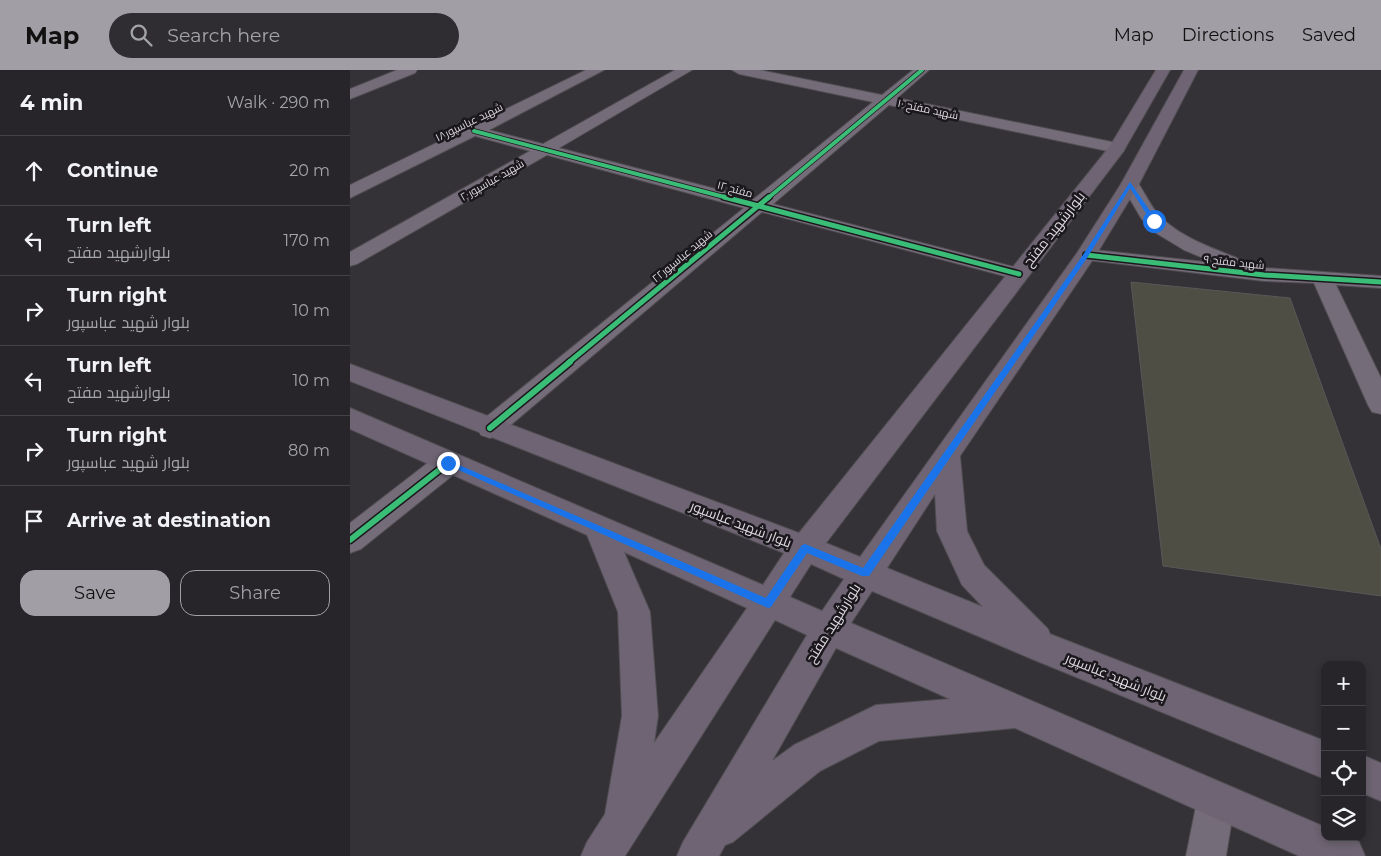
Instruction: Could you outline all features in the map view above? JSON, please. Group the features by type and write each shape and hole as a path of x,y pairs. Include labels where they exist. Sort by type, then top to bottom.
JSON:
{"main road":[{"name":"بلوارشهید مفتح","path":"601,856 805,548 1117,148 1163,70"},
{"name":"بلوارشهید مفتح","path":"703,846 828,630 946,455 1086,255 1130,184 1192,70"},
{"name":"بلوار شهید عباسپور","path":"350,372 490,428 805,548 1044,648 1321,758"},
{"path":"350,418 768,604 1345,856"},
{"path":"946,455 952,531 973,576 1044,648"},
{"name":"بلوارشهید مفتح","path":"599,529 634,612 640,716 624,822"},
{"path":"703,846 807,758 876,723 1014,712"},
{"path":"1366,776 1381,782"}],"street":[{"path":"350,94 410,70"},
{"name":"شهید عباسپور۱۸","path":"350,192 597,70"},
{"name":"شهید عباسپور۲۰","path":"350,260 685,70"},
{"name":"شهید مفتح ۱۰","path":"739,70 1117,148"},
{"name":"شهید عباسپور۲۲","path":"490,428 922,70"},
{"path":"812,85 825,75"},
{"name":"مفتح ۱۲","path":"474,131 1019,274"},
{"path":"1130,184 1154,221 1174,236 1198,249 1264,275"},
{"name":"شهید مفتح ۹","path":"1086,255 1264,275 1381,282"},
{"path":"1322,277 1381,405"},
{"path":"350,540 448,463"},
{"path":"1206,856 1216,801"}],"building":[{"path":"1131,282 1290,298 1381,549 1381,596 1163,566"}],"cycle path":[{"path":"490,428 922,70"},
{"path":"474,131 1019,274"},
{"path":"1086,255 1264,275 1381,282"},
{"path":"350,540 448,463"}],"route":[{"path":"448,463 768,604 805,548 865,573 1086,255 1130,184 1154,221"}]}
